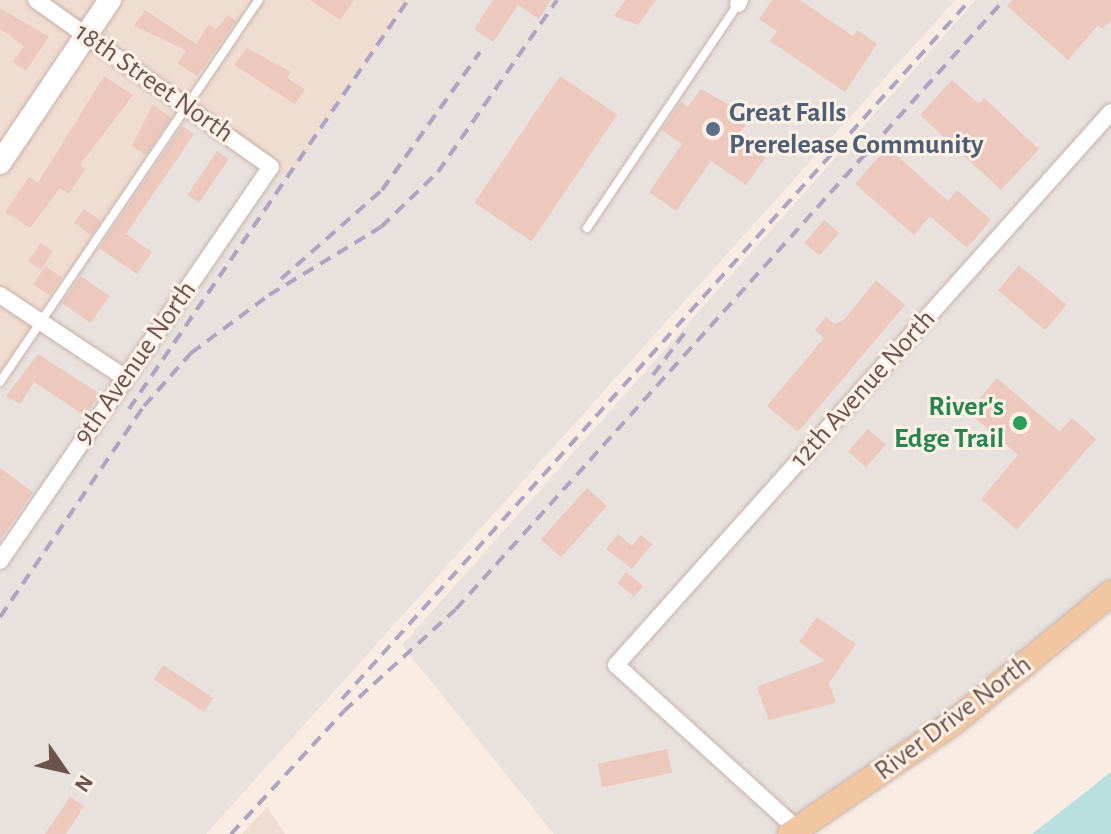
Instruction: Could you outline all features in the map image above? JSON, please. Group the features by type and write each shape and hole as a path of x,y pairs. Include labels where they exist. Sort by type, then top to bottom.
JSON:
{"main road":[{"name":"River Drive North","path":"793,832 953,723 1111,593"}],"street":[{"name":"18th Street North","path":"36,0 271,167"},
{"path":"0,163 110,0"},
{"name":"12th Avenue North","path":"793,832 616,665 1111,112"},
{"name":"9th Avenue North","path":"0,561 271,167"},
{"path":"0,295 124,377"}],"lane":[{"path":"0,382 259,0"},
{"path":"587,228 739,2"}],"shaded area":[{"path":"0,0 408,0 287,177 271,167 0,382"},
{"path":"408,0 955,0 206,834 0,834 0,382 186,105 287,177"},
{"path":"976,0 1111,0 1111,593 789,834 554,834 402,645"},
{"path":"267,807 285,834 242,834"}],"water":[{"path":"1111,772 1111,834 1032,834"}],"building":[{"path":"310,0 354,0 340,20"},
{"path":"493,0 551,0 539,19 518,5 493,42 474,29"},
{"path":"626,0 656,0 638,25 614,16"},
{"path":"772,0 800,0 853,36 857,30 877,44 845,92 770,41 777,31 759,19"},
{"path":"1012,0 1111,0 1111,20 1102,29 1098,25 1068,60 1007,6"},
{"path":"0,8 49,37 26,71 13,62 24,46 0,29"},
{"path":"145,10 196,44 209,24 216,29 228,15 236,21 197,76 177,63 186,50 134,26"},
{"path":"247,48 291,72 287,78 305,89 295,104 234,65"},
{"path":"104,76 133,95 80,165 85,169 69,194 60,188 30,228 5,212 29,177 38,183"},
{"path":"560,76 617,115 532,241 474,203"},
{"path":"952,80 979,104 984,98 1039,149 1001,190 920,115"},
{"path":"701,89 751,117 736,138 765,158 746,185 711,161 676,211 649,192 682,144 662,130 681,102 688,107"},
{"path":"153,104 171,118 146,155 132,146"},
{"path":"182,126 194,134 126,234 152,252 137,274 99,248"},
{"path":"887,147 948,201 957,190 991,220 967,248 930,216 914,235 855,184"},
{"path":"217,151 229,159 199,203 187,195"},
{"path":"84,209 101,221 91,235 74,223"},
{"path":"824,220 839,233 819,256 804,243"},
{"path":"40,243 53,251 41,270 28,262"},
{"path":"1019,265 1066,305 1045,330 998,290"},
{"path":"45,266 62,277 50,295 33,284"},
{"path":"81,276 110,296 91,323 62,303"},
{"path":"876,280 905,305 798,432 767,406 824,338 815,330 826,317 834,324 843,321"},
{"path":"38,354 100,394 85,416 34,382 20,404 6,396"},
{"path":"997,378 1060,432 1072,418 1096,439 1017,530 981,499 1018,455 968,412"},
{"path":"868,429 886,445 866,467 848,451"},
{"path":"0,468 33,492 0,540"},
{"path":"587,488 607,506 561,557 541,539"},
{"path":"618,534 632,546 641,535 652,544 632,569 606,549"},
{"path":"626,572 643,586 634,597 617,583"},
{"path":"817,617 856,644 829,683 836,703 769,720 757,687 825,661 799,642"},
{"path":"163,665 213,698 204,712 154,679"},
{"path":"667,749 672,772 603,787 598,764"},
{"path":"70,797 84,806 66,834 45,834"}],"railway":[{"path":"129,409 408,0"},
{"path":"0,617 144,406 191,353 269,295 381,227 438,172 557,0"},
{"path":"342,699 970,0"},
{"path":"231,834 344,711 456,609 1004,0"},
{"path":"281,279 382,190 480,52"},
{"path":"653,375 686,331"}],"place":[{"name":"Great Falls Prerelease Community","path":"713,129"},
{"name":"River's Edge Trail","path":"1020,423"}]}
